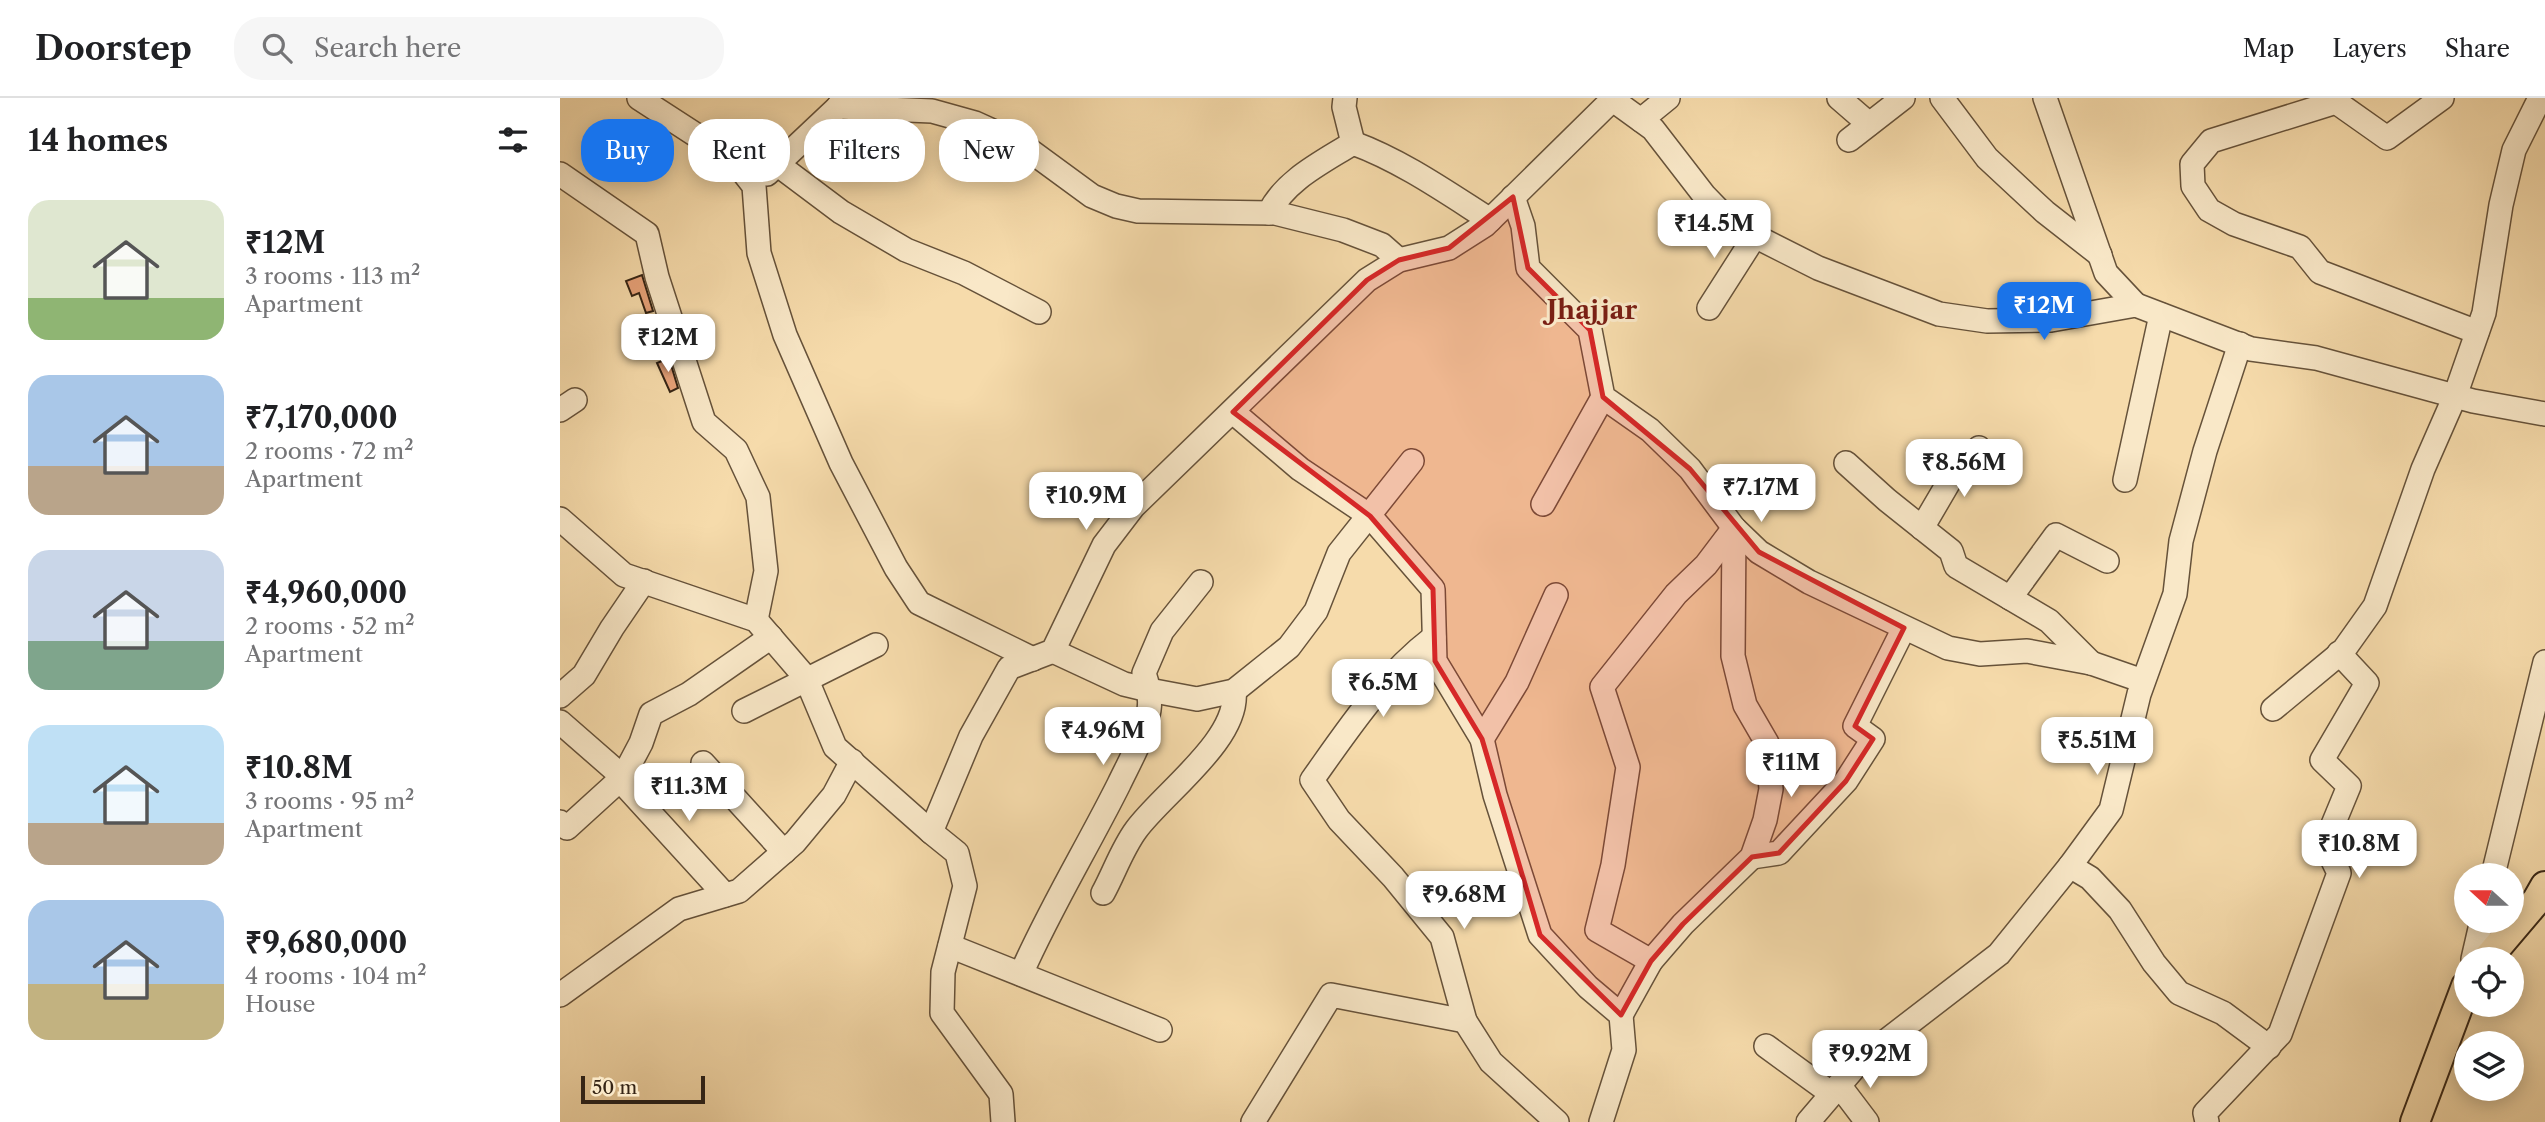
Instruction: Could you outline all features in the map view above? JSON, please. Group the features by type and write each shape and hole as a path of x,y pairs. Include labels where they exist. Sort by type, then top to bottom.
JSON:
{"main road":[{"path":"2497,947 2537,900 2545,886"},
{"path":"2415,1122 2454,1017"}],"street":[{"path":"639,98 733,159 754,186 759,253 785,335 841,463 896,568 919,603 1043,655 1124,684 1197,699 1234,691 1272,662 1316,611 1339,553 1412,461"},
{"path":"1345,98 1344,107 1353,143"},
{"path":"1641,120 1668,98"},
{"path":"1839,98 1870,124"},
{"path":"1849,140 1903,98"},
{"path":"1942,98 1987,158 2045,212 2100,255"},
{"path":"2045,98 2106,272 2136,305 2251,349 2316,358 2455,396 2545,414"},
{"path":"2442,98 2387,138 2335,100 2211,141 2192,164 2193,186 2209,210 2234,224 2300,247 2320,272 2477,331"},
{"path":"2273,709 2339,653 2375,606 2423,470 2455,396 2484,313 2501,205 2514,150 2540,98"},
{"path":"931,832 971,736 1009,668 1043,655 1104,545 1133,506 1367,280 1399,260 1449,248 1490,220 1614,99 1653,129 1704,195 1733,225 1818,268 1939,314 1987,321 2050,320 2136,305"},
{"path":"790,152 841,103 932,111 975,122 1021,144 1092,196 1116,206 1138,211 1269,213 1343,230 1381,245 1399,260"},
{"path":"1269,213 1276,199 1294,182 1353,143"},
{"path":"1353,143 1371,149 1440,187 1490,220"},
{"path":"560,174 647,234 657,277 704,422 736,450 758,497 766,571 763,628 689,694 652,714 641,743 621,779 567,828 560,822"},
{"path":"790,174 841,212 895,243 1039,312"},
{"path":"754,186 758,182"},
{"path":"1513,197 1523,226 1528,268 1590,330 1603,397 1543,504"},
{"path":"1709,308 1755,236"},
{"path":"2125,480 2161,314"},
{"path":"1808,1122 1860,1061 1999,954 2111,810 2143,681 2175,594 2181,541 2205,452 2240,344"},
{"path":"1603,397 1650,430 1690,469 1734,528 1759,552 1809,582 1948,649 1980,654 2027,651 2091,663 2143,681"},
{"path":"1233,412 1300,468 1370,516 1433,589 1435,661 1482,739 1495,795 1540,935 1588,987 1621,1015"},
{"path":"1922,528 1953,475 1979,448"},
{"path":"1846,463 1951,551 1956,566 2049,621 2091,663"},
{"path":"560,520 624,575 763,628 806,678 835,747 957,853 965,886 943,972 942,1013 1001,1094 1003,1122"},
{"path":"1601,1122 1624,1050 1621,1015 1651,961 1683,924 1752,857 1765,820 1771,789 1767,743 1745,705 1733,656 1734,528"},
{"path":"1651,961 1597,930 1613,865 1629,767 1602,687 1676,594 1706,565 1734,528"},
{"path":"2010,597 2056,535 2107,561"},
{"path":"560,696 584,675 644,581"},
{"path":"1021,974 1042,926 1101,819 1137,746 1149,710 1149,690 1144,673 1162,631 1201,582"},
{"path":"1482,739 1517,682 1556,595"},
{"path":"1752,857 1779,853 1846,782 1858,764 1873,739 1855,726 1903,628"},
{"path":"1434,637 1408,657 1364,707 1312,780 1339,820 1393,877 1443,937 1465,1021 1491,1062 1557,1122"},
{"path":"744,710 876,645"},
{"path":"2207,1122 2206,1113 2280,1034 2339,873 2325,844 2349,786 2322,760 2367,683 2339,653"},
{"path":"2496,863 2545,663"},
{"path":"1103,893 1135,831 1200,761 1225,726 1236,705 1234,691"},
{"path":"560,722 621,779 725,895"},
{"path":"560,995 679,909 739,891 795,842 834,795 852,761"},
{"path":"703,763 784,852"},
{"path":"2070,866 2090,878 2120,910 2154,963 2179,993 2223,1013 2269,1047"},
{"path":"950,946 1160,1030"},
{"path":"1253,1122 1331,995 1465,1021"},
{"path":"1766,1046 1835,1090 1867,1122"}],"highlighted area":[{"path":"1513,197 1528,268 1590,330 1603,397 1690,469 1759,552 1904,628 1855,726 1873,739 1846,781 1779,853 1752,857 1683,924 1651,961 1621,1015 1540,935 1482,739 1435,661 1433,589 1370,516 1233,412 1367,280 1399,260 1449,248"}],"building":[{"path":"642,275 653,311 646,313 639,293 632,296 626,281"},
{"path":"669,358 678,388 670,392 657,363"}],"district":[{"name":"Jhajjar","path":"1592,310"}]}
